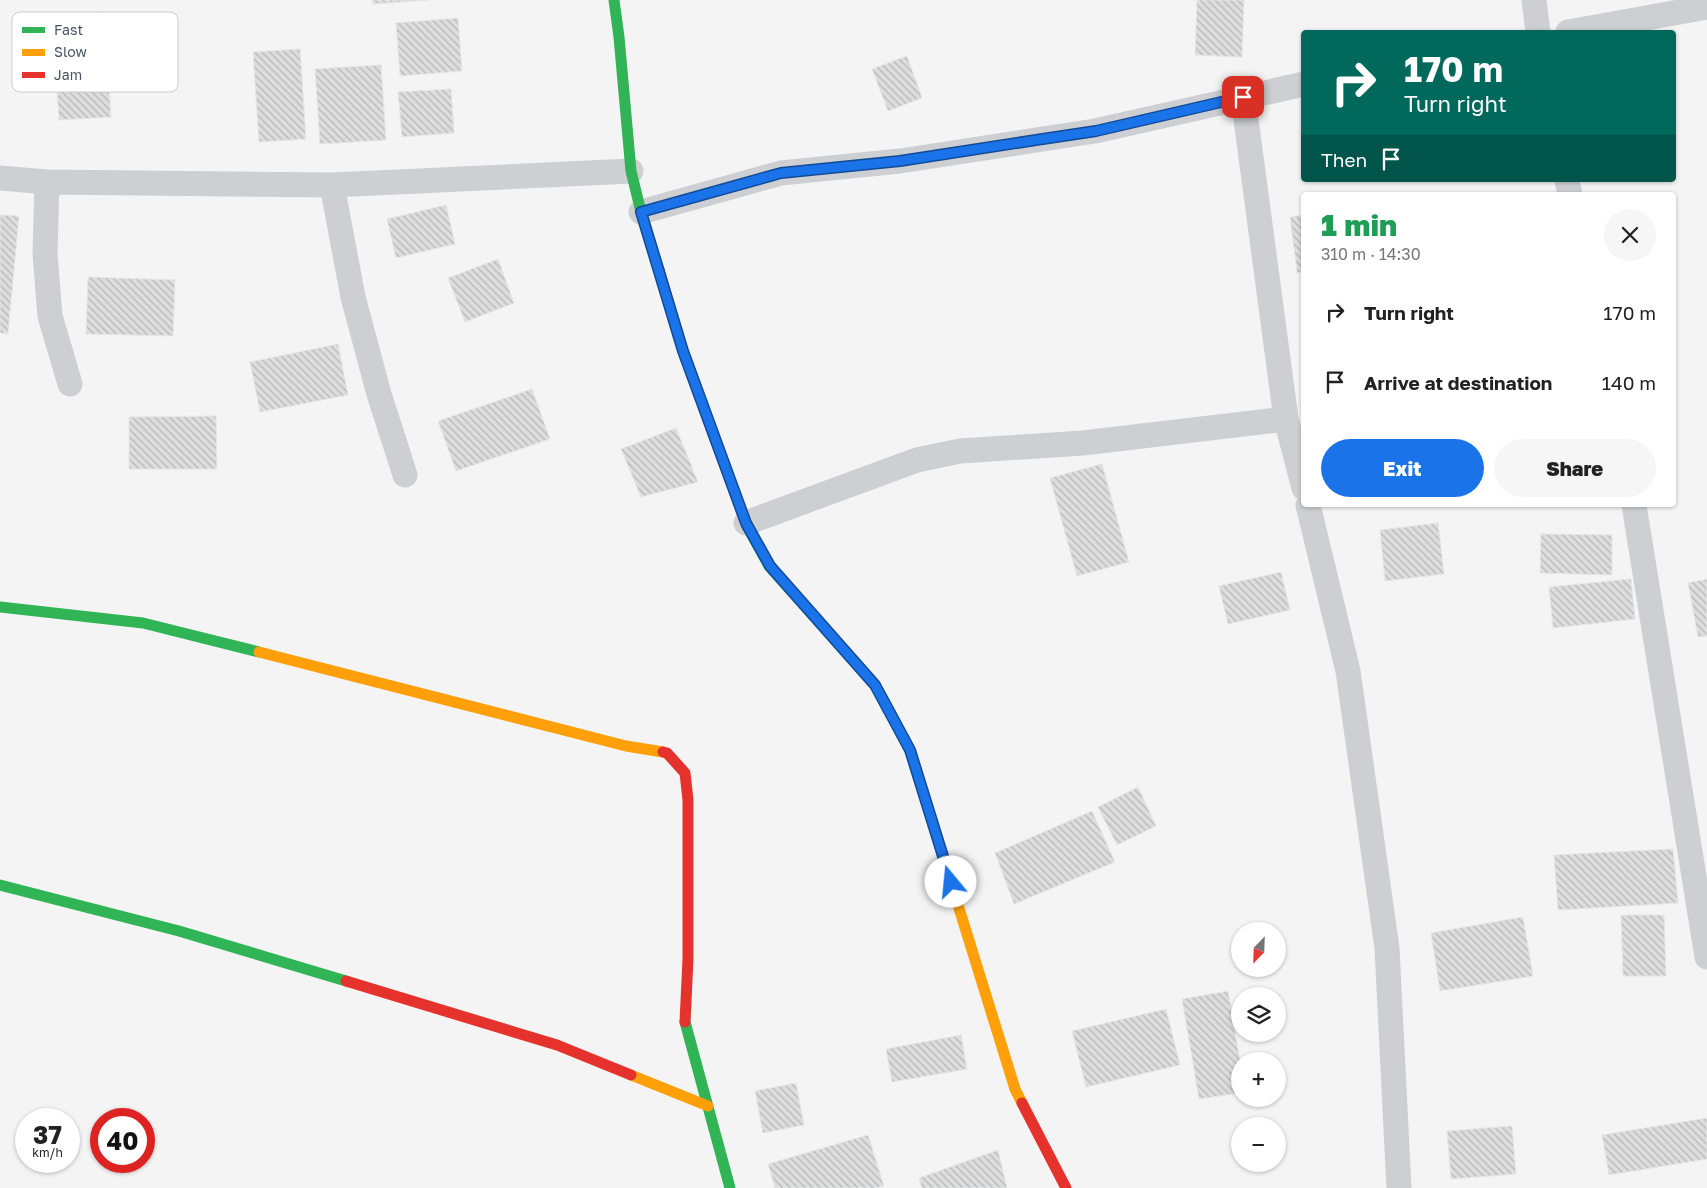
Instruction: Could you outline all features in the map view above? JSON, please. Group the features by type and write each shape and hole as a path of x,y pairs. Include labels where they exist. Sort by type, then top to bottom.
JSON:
{"street":[{"path":"614,0 631,171 641,212 683,351 746,523 770,566 875,685 910,750 1015,1089 1066,1188"},
{"path":"1534,0 1538,30"},
{"path":"1579,30 1707,7"},
{"path":"641,212 781,173 900,161 1096,131 1301,85"},
{"path":"1243,97 1286,419 1301,476"},
{"path":"0,178 47,182 332,185 631,171"},
{"path":"47,182 45,254 50,316 70,384"},
{"path":"332,185 353,297 379,394 405,475"},
{"path":"746,523 917,460 951,453 1083,443 1286,419"},
{"path":"1308,507 1348,671 1387,948 1399,1188"},
{"path":"1634,507 1707,957"},
{"path":"0,607 143,623 616,744 666,753 685,773 688,800 688,959 685,1023 730,1188"},
{"path":"0,885 179,931 557,1045 708,1106"}],"building":[{"path":"372,0 429,0 373,4"},
{"path":"1197,0 1244,0 1242,57 1195,55"},
{"path":"458,18 462,71 400,76 396,23"},
{"path":"300,49 306,139 259,142 253,52"},
{"path":"907,56 922,98 888,111 872,69"},
{"path":"381,65 386,140 320,144 315,69"},
{"path":"451,89 454,133 402,137 398,92"},
{"path":"57,92 109,92 111,117 59,120"},
{"path":"446,205 455,244 396,258 387,219"},
{"path":"0,215 19,216 8,334 0,333"},
{"path":"1301,215 1301,272 1297,273 1290,217"},
{"path":"498,259 514,303 465,322 448,278"},
{"path":"88,277 175,280 173,336 86,334"},
{"path":"338,344 348,395 260,412 250,362"},
{"path":"532,389 550,439 456,471 438,421"},
{"path":"216,416 217,469 129,469 129,417"},
{"path":"676,428 698,482 641,497 621,449"},
{"path":"1102,464 1129,562 1077,576 1050,478"},
{"path":"1438,523 1444,574 1385,581 1380,530"},
{"path":"1541,534 1612,535 1612,575 1540,573"},
{"path":"1281,572 1290,610 1228,624 1219,586"},
{"path":"1631,579 1635,619 1553,628 1549,587"},
{"path":"1707,579 1707,636 1698,637 1688,583"},
{"path":"1138,787 1156,826 1117,845 1098,807"},
{"path":"1092,811 1115,862 1014,904 995,853"},
{"path":"1673,849 1678,903 1558,910 1554,855"},
{"path":"1621,915 1664,915 1666,976 1623,976"},
{"path":"1523,917 1533,976 1440,991 1431,933"},
{"path":"1228,991 1231,1008 1231,1042 1237,1042 1238,1052 1231,1052 1231,1094 1199,1099 1182,999"},
{"path":"1166,1009 1180,1065 1086,1087 1072,1031"},
{"path":"961,1035 967,1069 892,1082 886,1049"},
{"path":"796,1083 804,1125 763,1133 755,1091"},
{"path":"1707,1118 1707,1159 1609,1175 1602,1135"},
{"path":"1512,1126 1516,1174 1451,1179 1447,1131"},
{"path":"868,1135 884,1186 875,1188 775,1188 768,1164"},
{"path":"998,1150 1007,1188 922,1188 919,1178"}],"traffic: fast":[{"path":"614,0 631,171 641,212 659,270"},
{"path":"747,526 769,566 875,685 891,714"},
{"path":"0,607 143,623 259,652"},
{"path":"0,885 179,931 346,981"},
{"path":"685,1022 730,1188"}],"traffic: slow":[{"path":"259,652 626,746 663,752"},
{"path":"891,714 910,750 1015,1089 1022,1103"},
{"path":"631,1075 708,1106"}],"traffic: jam":[{"path":"659,270 683,351 747,526"},
{"path":"663,752 667,753 685,773 688,800 688,959 685,1022"},
{"path":"346,981 557,1045 631,1075"},
{"path":"1022,1103 1066,1188"}],"route":[{"path":"951,882 910,750 875,685 770,566 746,523 683,351 641,212 781,173 900,161 1096,131 1243,97"}]}
